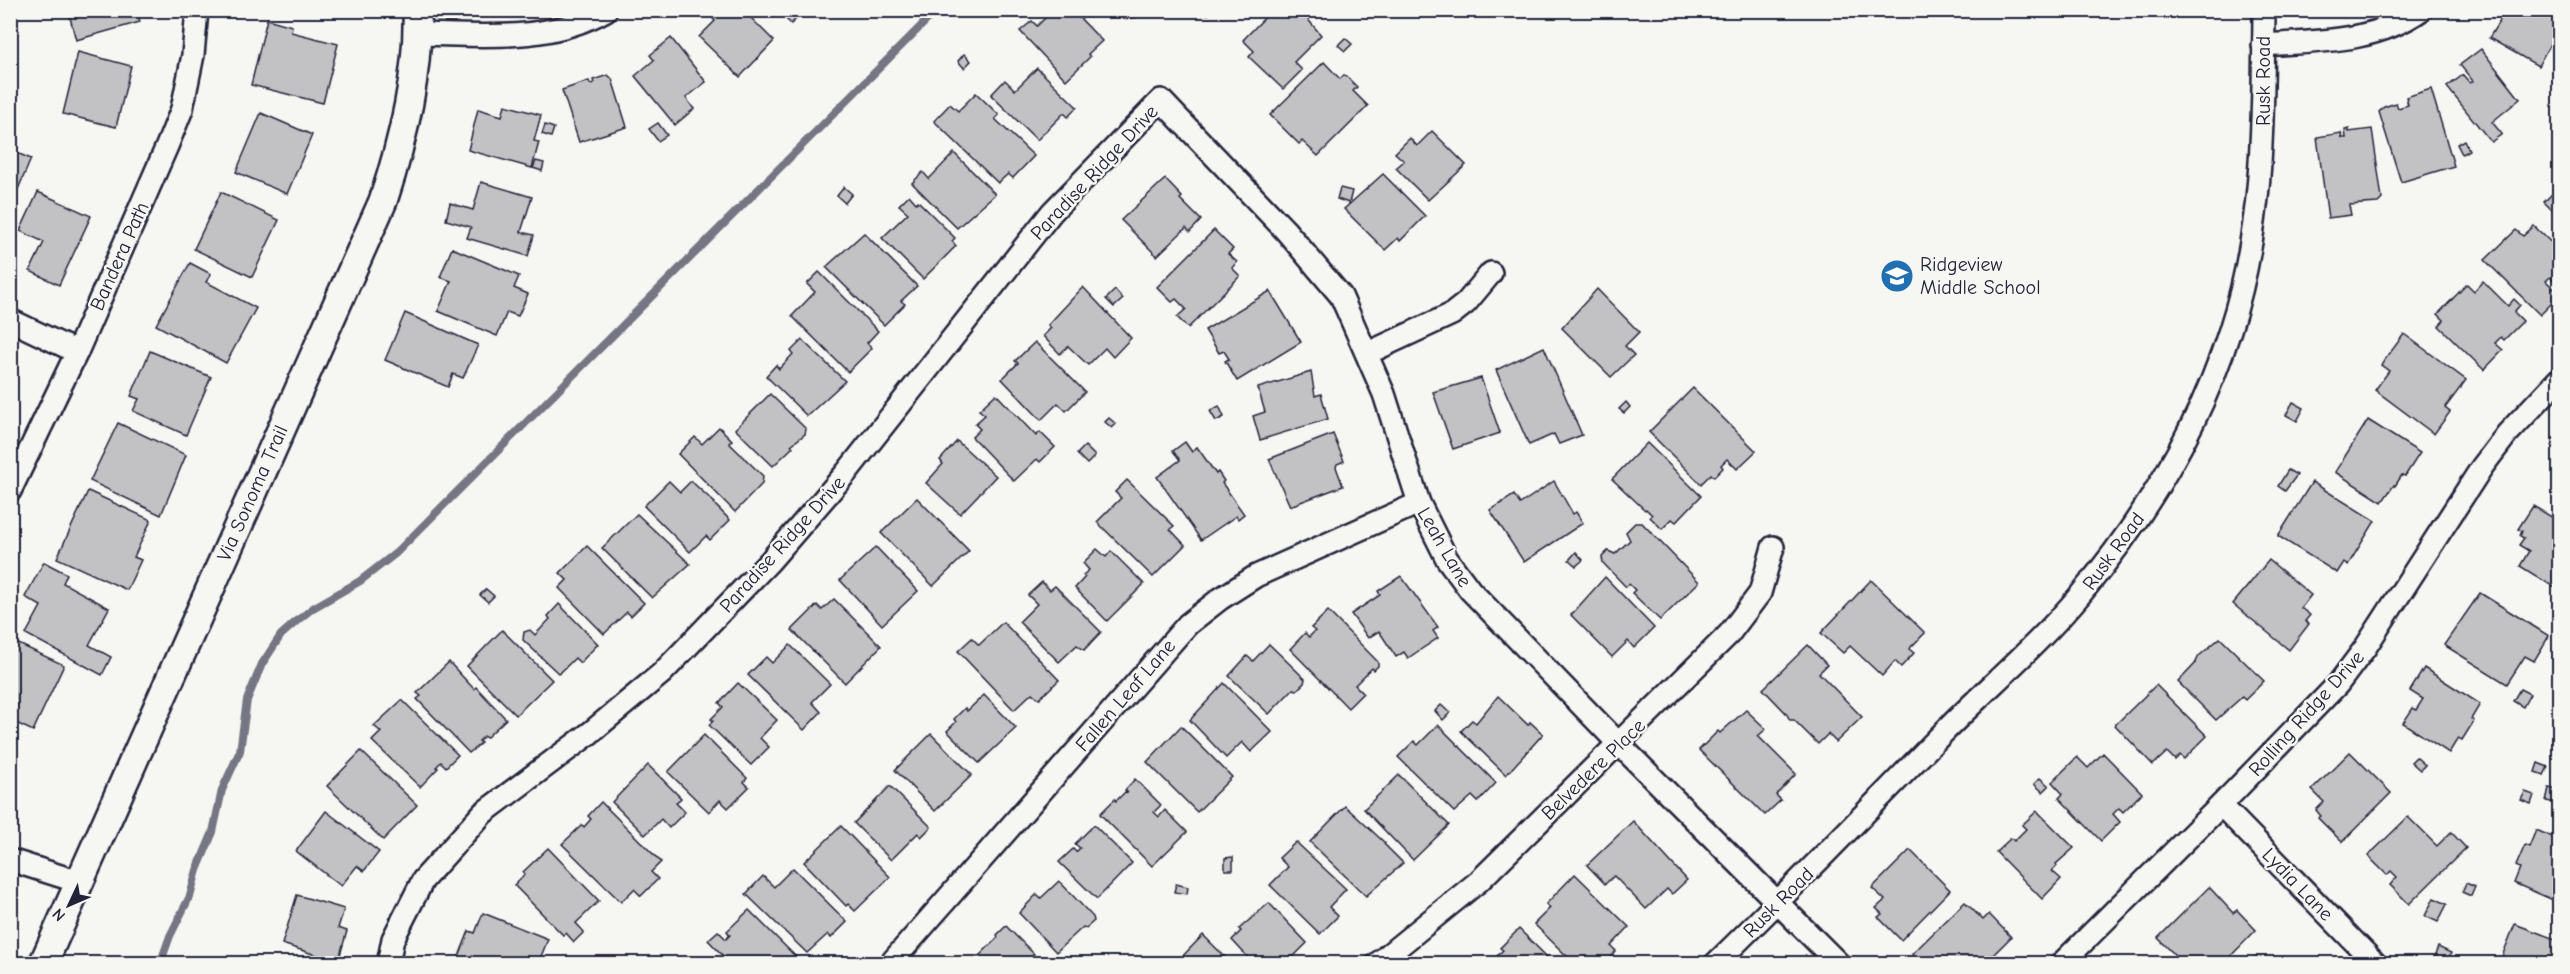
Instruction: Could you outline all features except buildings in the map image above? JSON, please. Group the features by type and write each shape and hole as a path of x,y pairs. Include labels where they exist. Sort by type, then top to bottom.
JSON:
{"street":[{"name":"Bandera Path","path":"10,491 77,352 182,109 194,55 197,10"},
{"path":"417,22 532,34 571,26 606,10"},
{"name":"Rusk Road","path":"1715,963 1777,903 1976,699 2022,657 2080,596 2158,488 2192,429 2231,329 2246,269 2257,206 2263,144 2264,10"},
{"path":"2263,45 2356,38 2379,33 2421,10"},
{"name":"Via Sonoma Trail","path":"43,963 383,201 406,122 417,22"},
{"name":"Leah Lane","path":"1161,100 1286,231 1341,296 1368,353 1384,394 1419,503 1447,559 1470,590 1619,744 1839,963"},
{"name":"Paradise Ridge Drive","path":"388,963 393,939 423,880 483,813 590,733 662,673 770,561 854,464 1052,212 1161,100"},
{"path":"1368,353 1452,314 1466,303 1491,273"},
{"path":"10,320 77,352"},
{"name":"Rolling Ridge Drive","path":"2061,963 2221,806 2338,684 2365,648 2482,467 2513,427 2559,378"},
{"name":"Fallen Leaf Lane","path":"890,963 1188,624 1220,599 1256,576 1419,503"},
{"name":"Belvedere Place","path":"1377,963 1479,881 1729,634 1748,612 1760,593 1773,547"},
{"name":"Lydia Lane","path":"2221,806 2376,963"},
{"path":"10,860 79,882"}],"waterway":[{"path":"160,964 170,936 190,896 197,870 213,832 222,790 240,751 247,700 262,664 281,635 313,608 360,581 396,553 937,10"}],"place":[{"name":"Ridgeview Middle School","path":"1897,276"}]}
